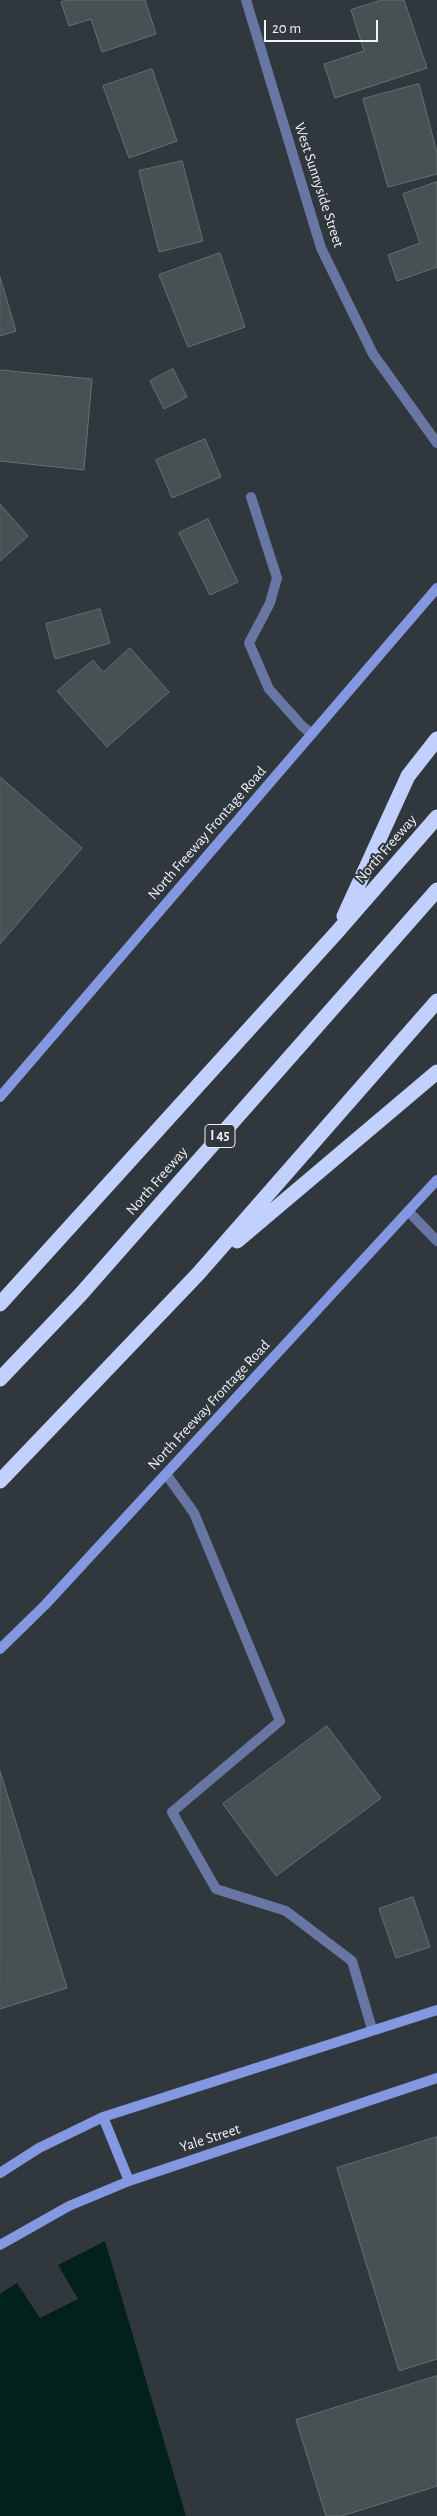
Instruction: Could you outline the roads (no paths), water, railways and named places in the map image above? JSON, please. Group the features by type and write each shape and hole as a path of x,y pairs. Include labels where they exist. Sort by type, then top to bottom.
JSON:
{"highway":[{"path":"337,932 408,776 437,739"},
{"name":"North Freeway","path":"0,1304 337,932 437,817"},
{"name":"North Freeway","path":"0,1379 81,1294 437,890"},
{"path":"0,1481 198,1274 437,1001"},
{"path":"198,1274 437,1072"}],"main road":[{"name":"North Freeway Frontage Road","path":"0,1097 437,588"},
{"name":"North Freeway Frontage Road","path":"0,1648 45,1605 437,1180"},
{"path":"0,2173 39,2148 103,2117 372,2029 437,2010"},
{"name":"Yale Street","path":"0,2245 68,2206 129,2181 437,2078"},
{"path":"103,2117 129,2181"}],"street":[{"name":"West Sunnyside Street","path":"246,0 321,248 373,354 437,443"},
{"path":"251,497 277,578 270,603 250,643 269,689 302,726 312,734"},
{"path":"408,1212 437,1241"},
{"path":"166,1474 194,1513 280,1721 172,1812 216,1889 286,1911 352,1961 372,2029"}]}
